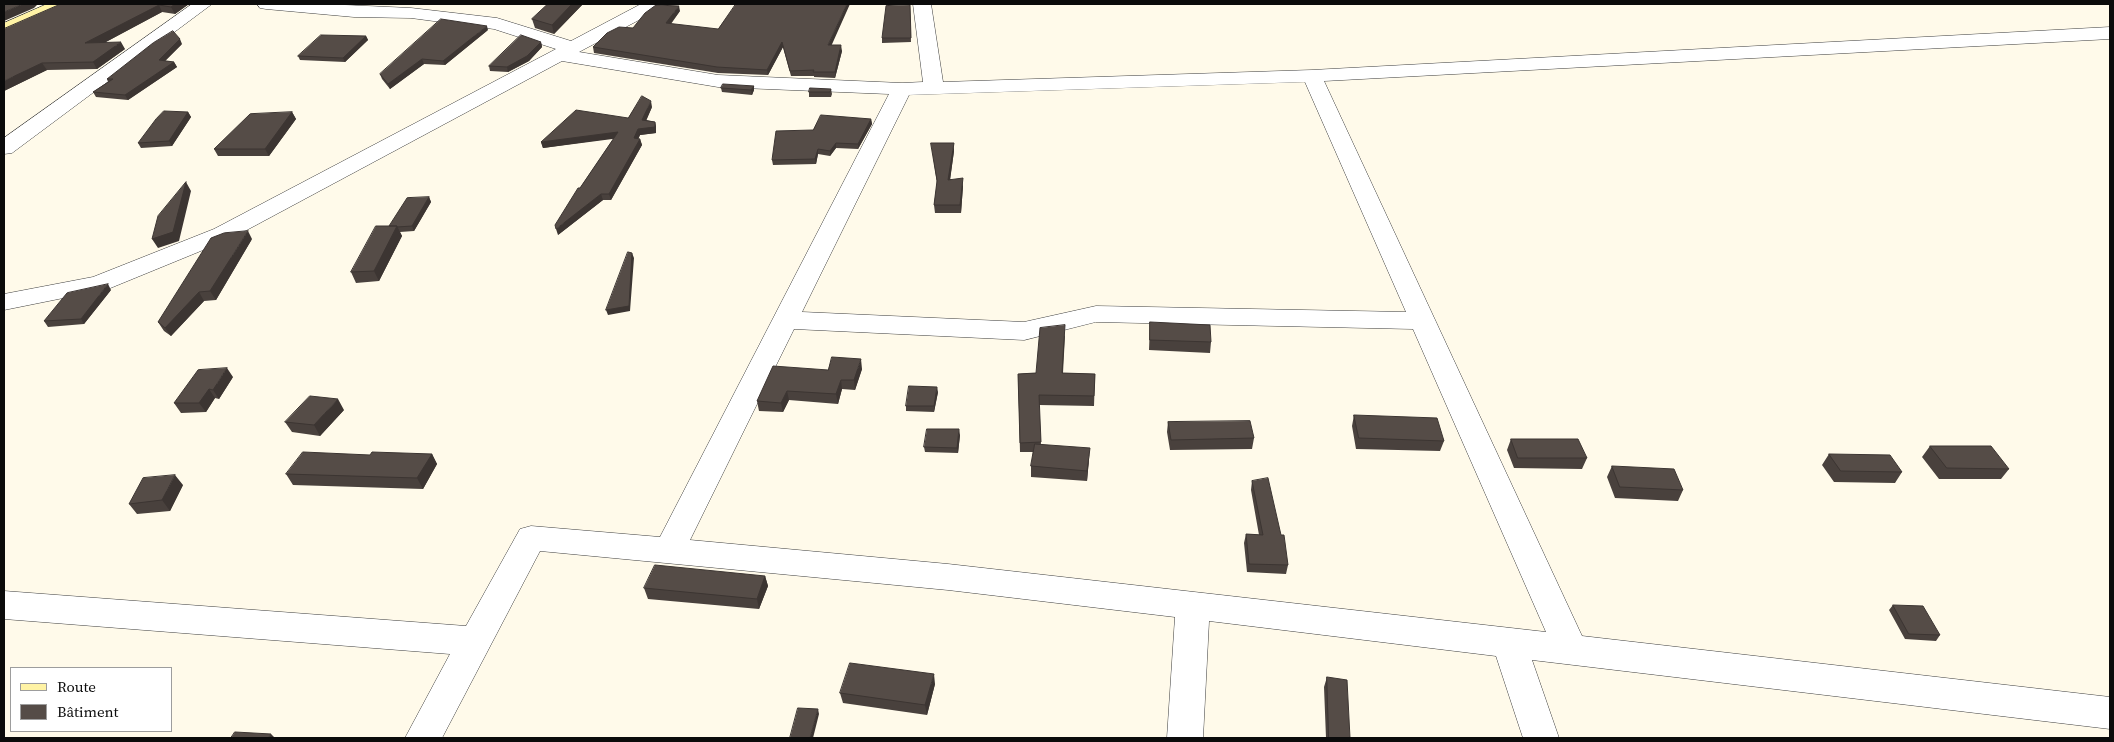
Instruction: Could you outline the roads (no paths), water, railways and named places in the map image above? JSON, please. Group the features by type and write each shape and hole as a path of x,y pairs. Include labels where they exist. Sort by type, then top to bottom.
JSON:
{"street":[{"path":"4,30 61,4"},
{"path":"4,148 203,4"},
{"path":"266,4 354,12 411,13 497,24 566,51 718,81 902,89 1312,76 2110,33"},
{"path":"4,302 100,284 222,234 566,51 646,8 650,4"},
{"path":"922,4 934,88"},
{"path":"1312,76 1570,650"},
{"path":"669,551 902,89"},
{"path":"785,320 1024,331 1096,314 1422,321"},
{"path":"423,738 531,538 948,577 2110,713"},
{"path":"4,605 475,641"},
{"path":"1186,738 1193,605"},
{"path":"1509,643 1541,738"}]}
